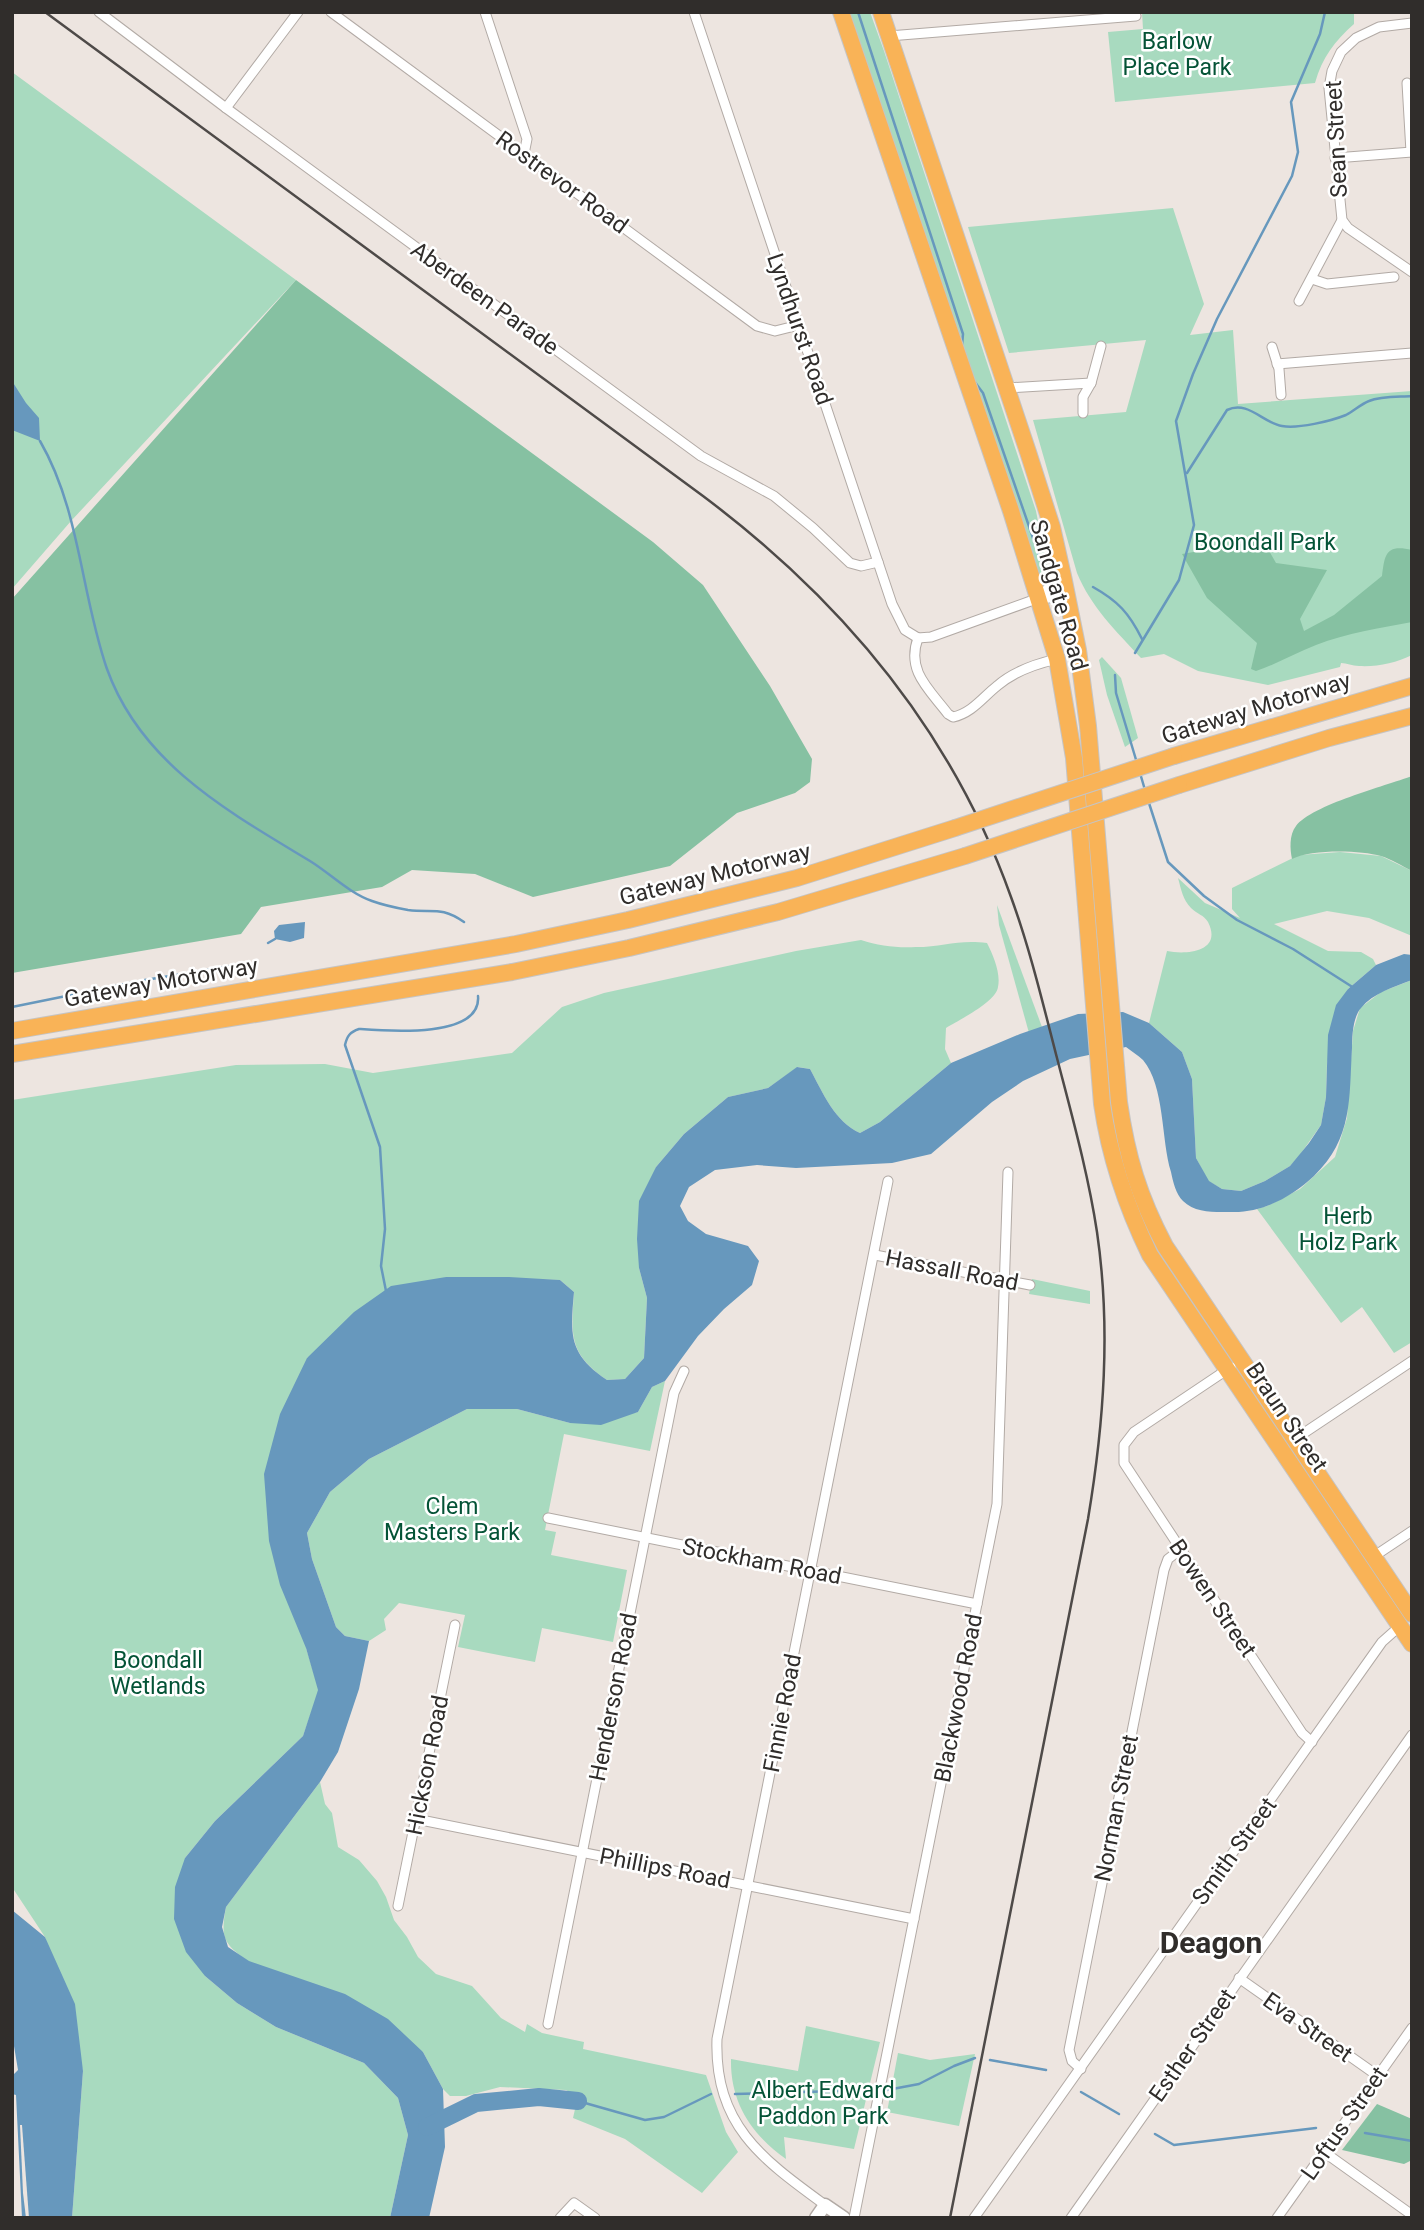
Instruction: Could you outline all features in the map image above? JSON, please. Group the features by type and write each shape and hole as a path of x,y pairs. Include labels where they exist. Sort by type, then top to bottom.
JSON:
{"highway":[{"name":"Sandgate Road","path":"841,12 1039,598 1057,659 1074,758 1102,995"},
{"name":"Sandgate Road","path":"881,12 1044,501 1060,559 1088,726 1107,1057 1108,1142 1138,1211"},
{"name":"Gateway Motorway","path":"12,1031 502,946 797,878 1174,757 1412,686"},
{"name":"Gateway Motorway","path":"12,1054 512,972 629,948 778,912 965,856 1329,738 1412,716"},
{"name":"Braun Street","path":"1138,1211 1295,1439 1367,1561"},
{"name":"Braun Street","path":"1138,1211 1150,1255 1228,1369 1367,1561 1406,1620 1412,1644"}],"street":[{"name":"Aberdeen Parade","path":"99,12 701,456 774,496 850,563 861,566 878,562"},
{"path":"226,108 298,12"},
{"name":"Rostrevor Road","path":"331,12 757,326 775,331 799,325"},
{"path":"485,12 527,139 524,154"},
{"name":"Lyndhurst Road","path":"694,12 898,618 905,630 918,638"},
{"path":"889,36 1136,16"},
{"name":"Sean Street","path":"1412,23 1371,29 1356,38 1336,60 1329,88 1342,220 1348,228 1412,272"},
{"path":"1335,159 1411,152 1407,83"},
{"path":"1299,301 1342,220"},
{"path":"1312,279 1327,284 1394,278"},
{"path":"1083,413 1083,397 1091,383 1101,346"},
{"path":"1272,347 1281,395"},
{"path":"1277,364 1412,352"},
{"path":"1007,388 1091,383"},
{"path":"1039,598 1049,587 1060,559"},
{"path":"1057,659 1022,670 996,686 976,705 953,717 948,714 915,668 913,654 918,638 931,637 1039,598 1052,598 1070,608"},
{"name":"Blackwood Road","path":"854,2218 998,1492 1008,1172"},
{"name":"Finnie Road","path":"825,2205 780,2172 753,2147 732,2118 716,2058 717,2039 888,1181"},
{"name":"Hassall Road","path":"874,1255 1030,1285"},
{"path":"1228,1369 1242,1360"},
{"path":"1295,1439 1412,1362"},
{"name":"Bowen Street","path":"1228,1369 1134,1432 1124,1445 1126,1470 1302,1733 1312,1742"},
{"name":"Henderson Road","path":"548,2024 674,1393 684,1371"},
{"name":"Stockham Road","path":"548,1518 977,1604"},
{"path":"1367,1561 1412,1531"},
{"name":"Norman Street","path":"1081,2069 1072,2061 1069,2050 1086,1954 1164,1570 1168,1559 1181,1549"},
{"name":"Smith Street","path":"974,2218 1382,1642 1406,1620"},
{"name":"Hickson Road","path":"398,1906 455,1625"},
{"name":"Esther Street","path":"1071,2218 1412,1735"},
{"name":"Phillips Road","path":"416,1819 915,1919"},
{"name":"Eva Street","path":"1239,1978 1378,2076"},
{"name":"Loftus Street","path":"1277,2218 1412,2028"},
{"path":"1324,2152 1412,2215"},
{"path":"560,2218 573,2203 595,2218"},
{"path":"816,2218 825,2205 844,2218"}],"green space":[{"path":"844,12 870,12 884,51 1036,511 1047,567 1045,581 1040,579"},
{"name":"Barlow Place Park","path":"1142,12 1354,12 1354,24 1330,50 1315,83 1115,102 1108,32 1143,29"},
{"path":"12,72 296,280 71,521 12,589"},
{"name":"Boondall Park","path":"1173,208 1204,304 1190,335 1233,330 1238,404 1412,391 1412,655 1379,665 1356,666 1341,663 1340,667 1268,685 1198,671 1164,654 1141,658 1089,597 1077,573 1033,420 1126,412 1146,340 1009,353 968,227"},
{"path":"296,280 653,542 703,585 770,686 812,759 810,782 795,793 737,813 670,866 533,897 475,874 412,870 382,887 261,907 241,934 12,973 12,599"},
{"path":"1263,540 1276,563 1327,570 1300,619 1304,631 1334,615 1382,576 1386,557 1391,550 1412,550 1412,622 1340,637 1256,671 1251,669 1257,643 1207,598 1182,554"},
{"path":"1102,657 1121,678 1138,738 1125,747 1107,695 1099,660"},
{"path":"1412,776 1412,871 1385,857 1372,854 1323,852 1292,859 1292,834 1304,818 1333,804"},
{"path":"1340,852 1381,856 1412,871 1412,936 1369,918 1327,911 1274,924 1328,951 1361,952 1373,959 1376,965 1348,989 1327,1063 1326,1097 1321,1125 1290,1166 1241,1191 1222,1189 1208,1181 1196,1158 1192,1079 1182,1052 1149,1023 1167,951 1200,949 1211,940 1208,922 1188,905 1178,878 1205,903 1240,918 1232,909 1232,888 1299,855"},
{"path":"997,905 1042,1027 1029,1033 999,925"},
{"name":"Boondall Wetlands","path":"861,940 902,947 987,943 997,970 999,982 996,993 984,1004 946,1028 945,1049 951,1063 880,1122 860,1133 843,1122 810,1069 798,1067 768,1088 728,1097 684,1134 656,1167 639,1268 647,1298 644,1358 625,1379 607,1380 585,1361 579,1352 573,1332 574,1292 560,1280 446,1277 307,1358 306,1648 319,1690 303,1736 215,1821 185,1858 205,1976 237,2003 276,2027 364,2063 398,2098 408,2135 390,2218 72,2218 83,2071 45,1937 12,1887 12,1100 236,1065 325,1064 373,1073 512,1053 562,1007 604,993 796,951"},
{"name":"Herb Holz Park","path":"1412,980 1412,1342 1394,1353 1362,1307 1341,1323 1257,1209 1300,1189 1335,1157 1347,1118 1353,1031 1360,1008 1381,992"},
{"path":"1032,1279 1090,1291 1090,1304 1029,1294"},
{"name":"Clem Masters Park","path":"665,1381 650,1451 564,1434 545,1530 556,1532 551,1555 627,1570 613,1642 542,1628 535,1662 458,1647 465,1615 399,1603 384,1619 386,1630 369,1641 345,1636 336,1627 312,1559 307,1533 330,1492 369,1459 467,1409 517,1409 570,1423 638,1412 652,1387"},
{"path":"320,1782 325,1804 332,1813 338,1847 359,1860 377,1881 394,1920 418,1957 436,1974 472,1986 501,2018 525,2032 527,2024 542,2033 584,2042 583,2049 706,2075 726,2132 738,2152 702,2193 625,2139 573,2118 578,2096 566,2090 500,2087 466,2096 450,2096 443,2089 423,2052 249,1962 229,1945 224,1934 226,1907"},
{"name":"Albert Edward Paddon Park","path":"806,2026 880,2042 854,2149 784,2137 786,2159 763,2139 745,2116 734,2090 731,2059 798,2071"},
{"path":"898,2053 930,2060 975,2054 959,2126 887,2112"},
{"path":"1377,2104 1412,2119 1412,2160 1404,2164 1342,2150"}],"water":[{"path":"12,381 39,418 40,441 12,430"},
{"path":"305,922 304,938 290,942 275,939 274,931 279,925"},
{"path":"1404,954 1412,955 1412,980 1372,998 1356,1016 1349,1101 1336,1147 1314,1176 1277,1202 1234,1212 1207,1211 1188,1205 1174,1184 1159,1098 1150,1071 1143,1060 1126,1047 1070,1059 1023,1081 992,1102 931,1154 892,1163 796,1168 757,1165 715,1170 689,1187 680,1206 688,1221 706,1234 748,1246 759,1261 752,1285 698,1336 665,1381 652,1387 638,1412 601,1425 570,1423 517,1409 467,1409 369,1459 330,1492 307,1533 312,1559 336,1627 345,1636 369,1641 359,1689 338,1752 320,1782 226,1907 222,1927 228,1947 249,1961 345,1994 388,2019 423,2052 443,2089 445,2147 429,2218 390,2218 408,2135 398,2098 364,2063 276,2027 237,2003 205,1976 186,1952 174,1919 175,1887 185,1858 215,1821 303,1736 318,1690 306,1648 280,1585 269,1541 264,1474 280,1414 307,1358 354,1312 391,1286 446,1277 560,1280 574,1292 572,1321 579,1352 595,1371 607,1380 625,1379 644,1358 647,1298 639,1268 639,1201 656,1167 684,1134 728,1097 768,1088 797,1067 810,1069 843,1122 860,1133 880,1122 951,1063 1020,1034 1078,1014 1123,1012 1149,1023 1182,1052 1192,1079 1196,1158 1209,1181 1222,1189 1241,1191 1290,1166 1309,1143 1321,1125 1326,1097 1328,1035 1336,1005 1348,989 1376,965"},
{"path":"12,1910 45,1937 75,2004 83,2071 72,2218 22,2218 16,2095 12,2094 12,2076 18,2070 12,2034"}],"pier":[{"path":"20,2125 29,2218 26,2218 23,2193"}],"waterway":[{"path":"858,12 963,334 962,346"},
{"path":"1135,653 1179,580 1194,525 1176,421 1217,319 1292,176 1298,152 1291,102 1320,34 1325,12"},
{"path":"974,381 983,393 1042,564"},
{"path":"1187,473 1227,410 1242,408 1275,424 1297,426 1340,417 1374,399 1412,396"},
{"path":"40,441 64,495 107,669 122,703 165,759 219,804 356,893 372,901 408,910 443,912 464,922"},
{"path":"1093,587 1122,608 1142,639"},
{"path":"1115,675 1116,693 1137,763"},
{"path":"1140,773 1145,790"},
{"path":"1148,800 1168,862 1204,896 1237,920 1293,949 1354,988"},
{"path":"268,943 275,939"},
{"path":"12,1007 145,980 243,964"},
{"path":"386,1291 381,1266 385,1229 380,1147 345,1045 351,1033 359,1029 410,1031 449,1026 465,1020 475,1010 478,996"},
{"path":"887,2090 919,2084 975,2058"},
{"path":"990,2060 1046,2070"},
{"path":"735,2094 871,2090"},
{"path":"1081,2092 1119,2114"},
{"path":"578,2101 645,2120 664,2117 711,2094"},
{"path":"427,2127 476,2103 539,2097 578,2101"},
{"path":"1155,2134 1174,2145 1316,2128"},
{"path":"1365,2133 1412,2141"}],"railway":[{"path":"45,12 703,496 754,537 802,580 846,625 887,674 925,725 958,779 987,836 1011,897 1030,957 1084,1166 1097,1232 1105,1340 1102,1411 1088,1519 950,2218"}],"district":[{"name":"Deagon","path":"1211,1943"}]}
